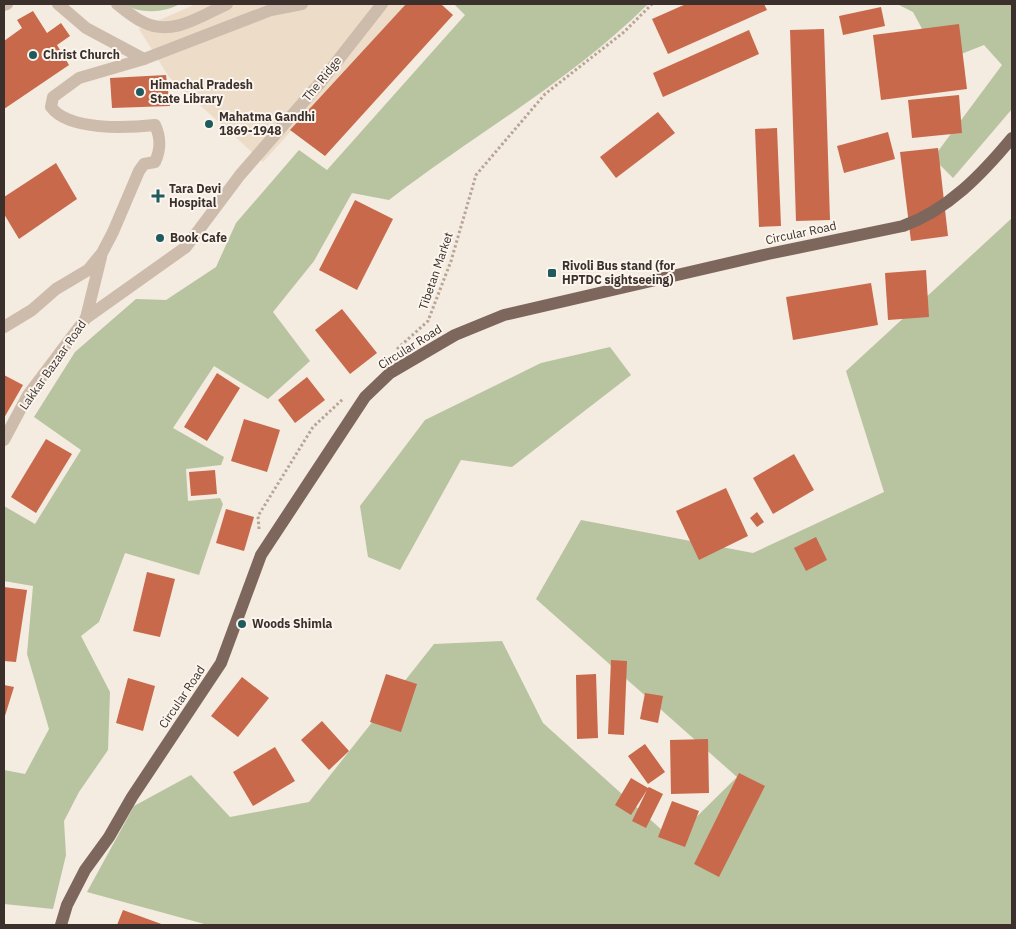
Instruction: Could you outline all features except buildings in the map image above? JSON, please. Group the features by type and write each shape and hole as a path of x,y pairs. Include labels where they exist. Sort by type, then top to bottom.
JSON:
{"main road":[{"name":"Circular Road","path":"61,925 67,905 85,870 109,837 132,797 221,663 260,555 365,397 390,373 455,335 504,315 768,254 903,226 924,219 945,205 992,163 1012,138"}],"street":[{"path":"58,4 86,28 144,59"},
{"path":"117,4 143,22 168,28 190,22 227,4"},
{"path":"4,326 32,310 56,289 88,270 102,252 130,196 139,171 144,164 155,162 160,152 159,133 155,125 129,128 71,121 57,115 51,107 54,96 79,78 144,59 269,7 302,4"},
{"name":"The Ridge","path":"240,175 320,83 382,4"},
{"name":"Lakkar Bazaar Road","path":"4,440 28,396 86,318 186,248 240,175"},
{"path":"86,318 102,252"}],"path":[{"name":"Tibetan Market","path":"394,353 428,321 451,261 476,175 544,94 624,32 652,4"},
{"path":"260,555 258,516 313,427 346,397"}],"green space":[{"path":"125,4 179,4 160,11 144,11"},
{"path":"454,4 648,4 619,32 555,82 389,200 352,193 314,261 273,312 310,361 268,399 214,366 173,428 224,457 221,465 186,469 188,501 220,498 223,504 199,575 125,553 99,622 81,636 110,692 108,750 79,792 64,821 66,855 53,909 4,904 4,770 25,774 49,729 27,654 33,586 4,581 4,506 35,524 81,450 34,417 75,352 136,299 166,300 216,267 236,223 299,150 327,170 465,15"},
{"path":"897,4 1012,4 1012,109 953,178 933,158 1002,65 984,45 956,56 927,38 913,12"},
{"path":"1012,218 1012,925 208,925 87,892 134,806 191,775 230,817 309,802 434,644 502,641 543,723 673,840 737,777 536,599 581,520 753,553 884,492 846,371"},
{"path":"610,347 631,375 512,467 461,460 400,570 368,557 360,506 425,420 541,363"}],"shaded area":[{"path":"196,4 406,4 263,162 169,77 139,29"}],"place":[{"name":"Christ Church","path":"33,55"},
{"name":"Himachal Pradesh State Library","path":"140,92"},
{"name":"Mahatma Gandhi 1869-1948","path":"209,124"},
{"name":"Tara Devi Hospital","path":"158,196"},
{"name":"Book Cafe","path":"160,238"},
{"name":"Rivoli Bus stand (for HPTDC sightseeing)","path":"552,273"},
{"name":"Woods Shimla","path":"242,624"}]}
